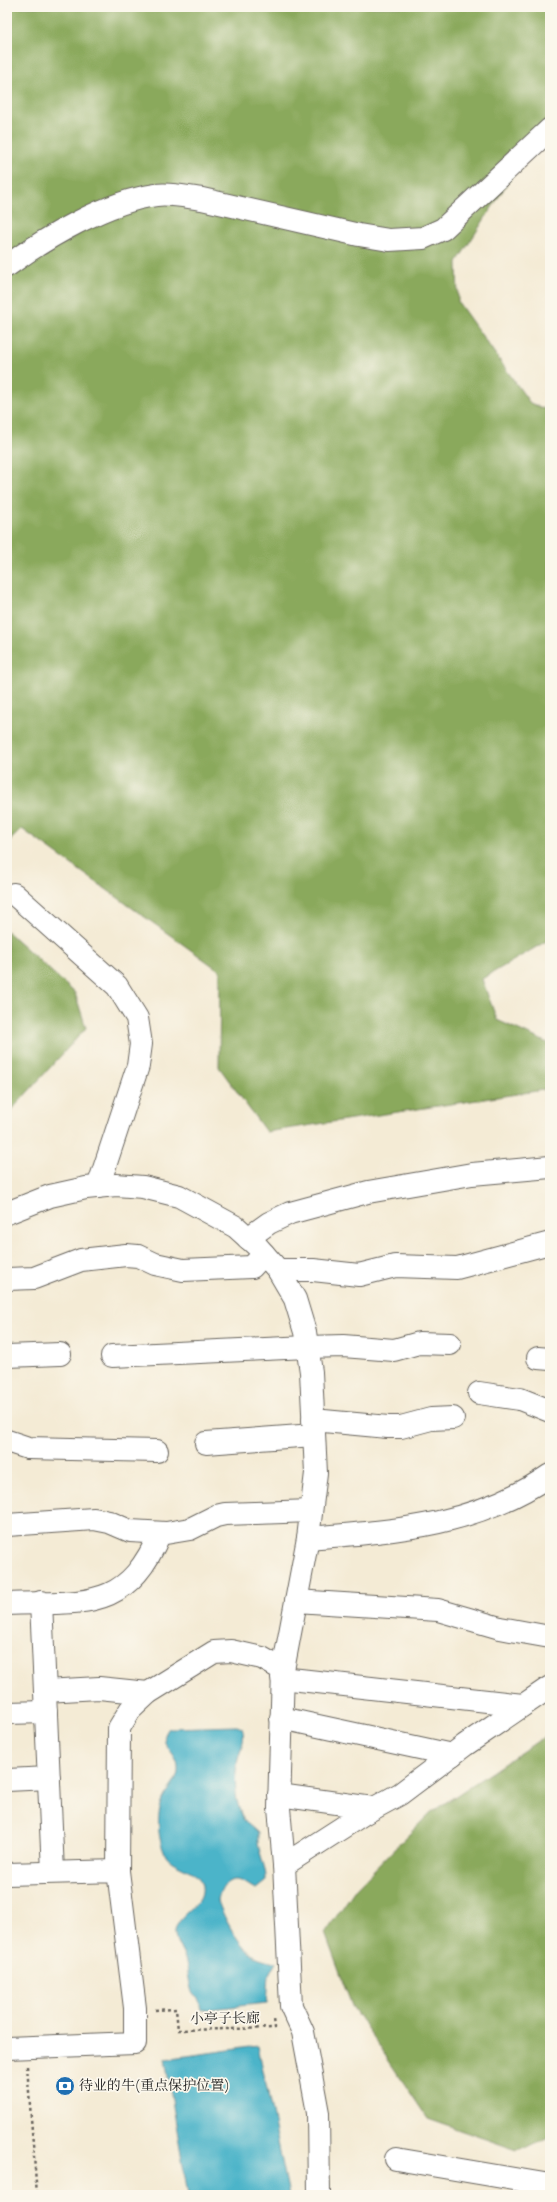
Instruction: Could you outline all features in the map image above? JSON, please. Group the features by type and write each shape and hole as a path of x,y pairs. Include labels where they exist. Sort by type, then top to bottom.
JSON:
{"street":[{"path":"7,266 53,237 95,214 127,201 156,195 180,195 202,199 358,235 389,240 423,238 443,229 550,129"},
{"path":"14,894 117,986 137,1018 141,1044 138,1066 98,1187"},
{"path":"248,1238 269,1223 290,1213 368,1192 472,1174 550,1168"},
{"path":"7,1213 50,1196 116,1185 143,1187 179,1196 236,1227 271,1262 295,1299 305,1332 311,1372 316,1473 308,1538 283,1674 279,1808 284,1864 292,2008 303,2032 317,2106 320,2158 319,2195"},
{"path":"7,1279 34,1278 81,1260 126,1255 138,1256 166,1266 204,1270 252,1267 271,1262 313,1270 359,1275 395,1266 457,1268 550,1242"},
{"path":"112,1356 343,1346 394,1350 419,1343 450,1344"},
{"path":"7,1356 60,1354"},
{"path":"478,1393 520,1399 550,1411"},
{"path":"206,1443 314,1427 401,1427 431,1419 453,1418"},
{"path":"7,1442 28,1448 156,1451"},
{"path":"308,1538 403,1530 434,1524 495,1505 521,1494 550,1475"},
{"path":"7,1525 94,1519 109,1522 130,1531 160,1533 190,1529 216,1516 239,1512 311,1511"},
{"path":"7,1604 82,1602 100,1599 114,1593 137,1574 146,1561 160,1533"},
{"path":"296,1601 438,1610 500,1628 550,1637"},
{"path":"41,1602 53,1872"},
{"path":"16,2047 135,2043 135,2010 118,1871 119,1728 130,1710 148,1693 214,1652 231,1651 262,1658 283,1674 523,1705"},
{"path":"284,1864 373,1808 400,1794 452,1755 550,1687"},
{"path":"7,1713 45,1701 99,1688 148,1693"},
{"path":"281,1718 452,1755"},
{"path":"7,1780 49,1778"},
{"path":"279,1795 373,1808"},
{"path":"7,1874 118,1871"},
{"path":"396,2159 550,2185"}],"path":[{"name":"小亭子长廊","path":"135,2010 176,2009 178,2030 275,2028 274,2010 292,2008"},
{"path":"16,2047 37,2195"}],"green space":[{"path":"7,7 550,7 550,117 457,262 458,302 530,403 550,411 550,939 482,979 497,1020 550,1044 550,1089 266,1132 219,1067 220,971 22,829 7,843"},
{"path":"7,931 75,993 86,1028 7,1115"},
{"path":"550,1733 550,2137 517,2150 428,2119 352,2006 325,1933 356,1888 430,1813"}],"water":[{"path":"237,1726 242,1728 243,1732 243,1744 238,1759 236,1773 238,1806 244,1820 258,1833 266,1881 256,1889 241,1881 232,1880 222,1889 218,1901 228,1924 243,1946 255,1956 276,1962 269,1975 267,2003 201,2010 199,2000 193,1994 191,1988 186,1963 177,1942 175,1931 181,1918 196,1904 199,1899 202,1893 202,1886 197,1876 166,1856 161,1842 158,1825 160,1808 162,1801 173,1785 178,1771 177,1761 164,1739 169,1728"},
{"path":"258,2046 289,2195 188,2195 165,2059"}],"place":[{"name":"待业的牛(重点保护位置)","path":"65,2086"}]}
